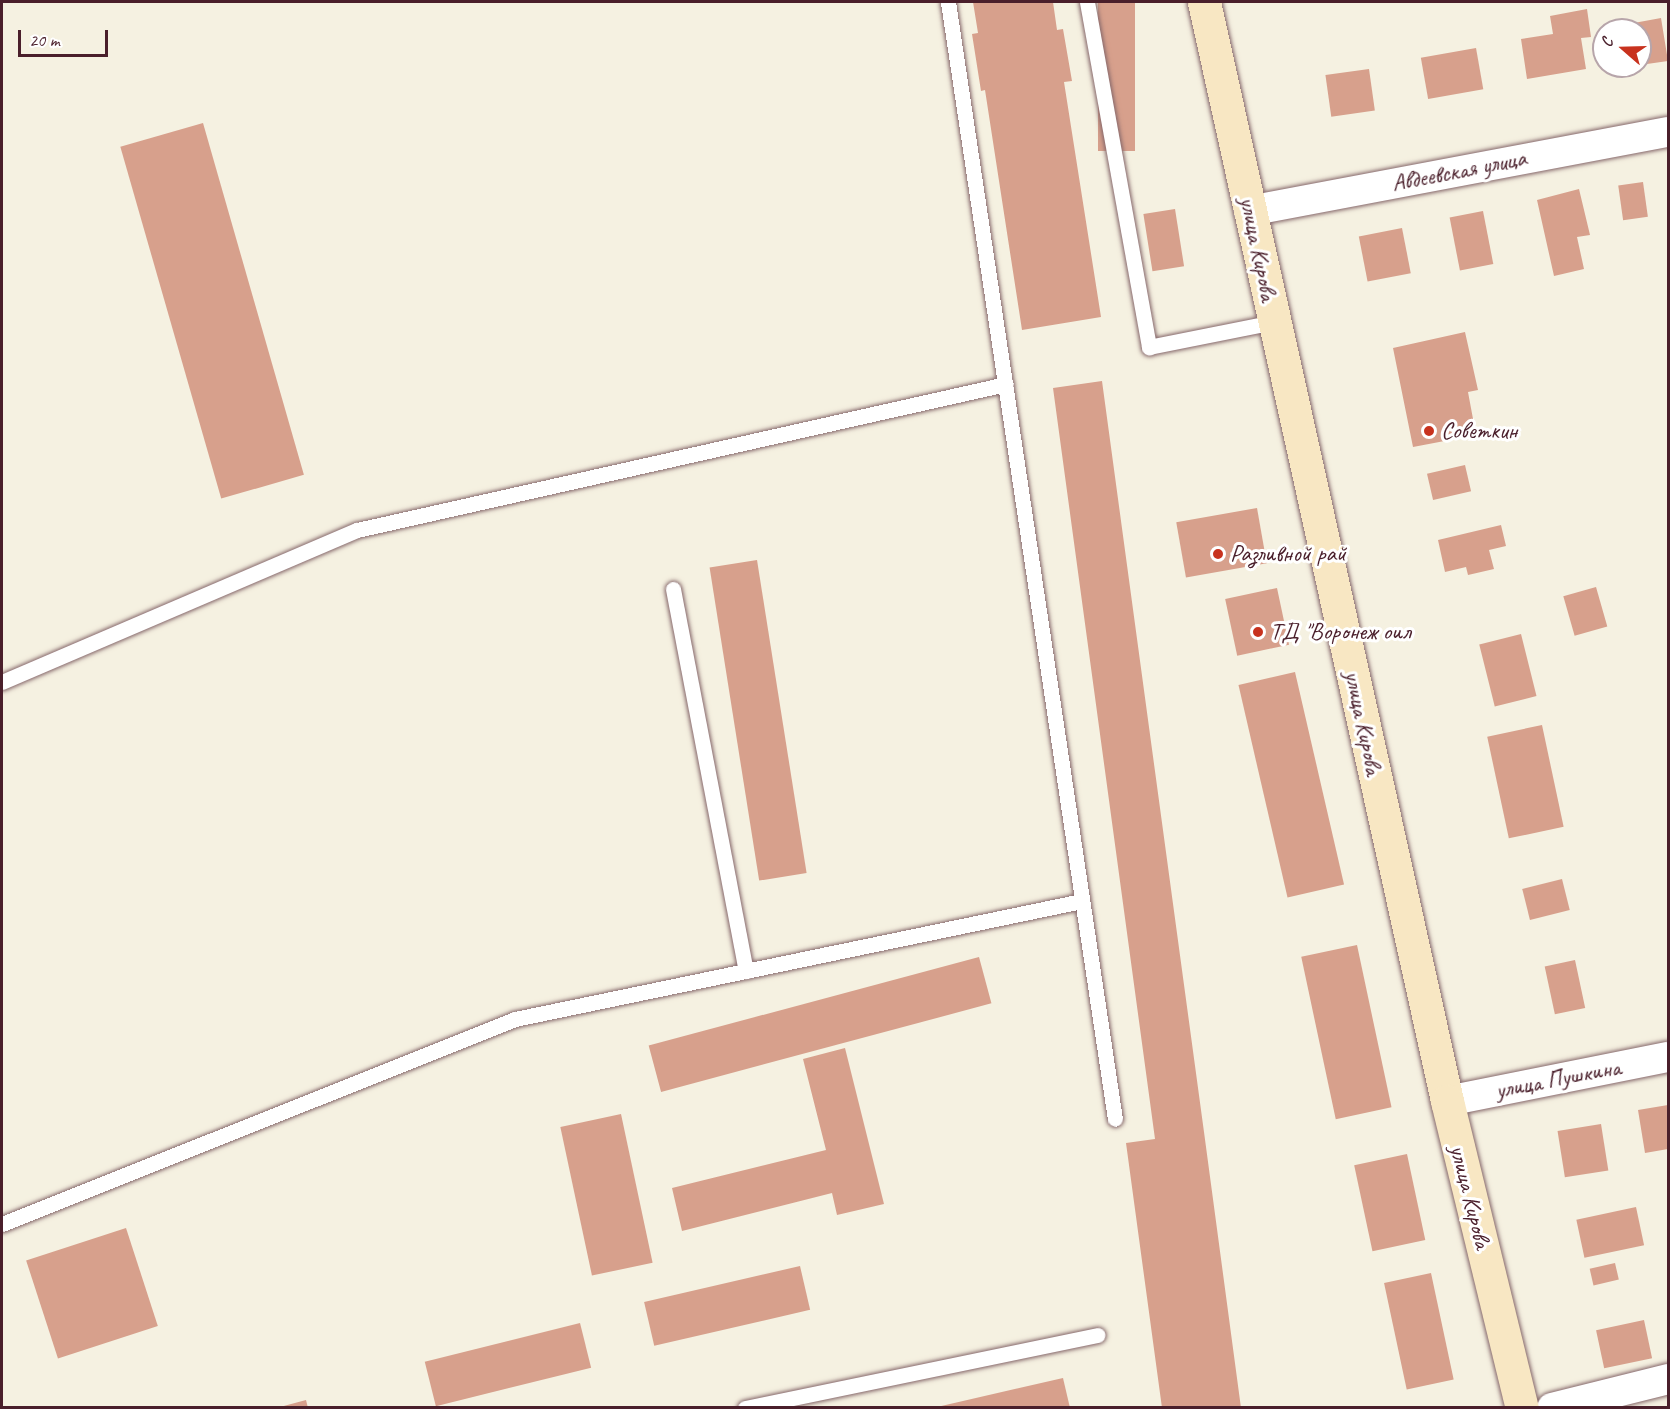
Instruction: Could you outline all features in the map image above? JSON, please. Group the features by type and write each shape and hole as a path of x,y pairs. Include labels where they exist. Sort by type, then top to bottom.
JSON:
{"main road":[{"name":"улица Кирова","path":"1204,2 1446,1101 1522,1407"}],"street":[{"name":"Авдеевская улица","path":"1249,210 1668,132"},
{"name":"улица Пушкина","path":"1446,1101 1668,1057"},
{"path":"1552,1407 1668,1379"}],"lane":[{"path":"948,2 1115,1119"},
{"path":"1088,2 1149,347 1274,322"},
{"path":"2,682 357,530 1006,384"},
{"path":"673,589 746,971"},
{"path":"2,1224 514,1020 1082,901"},
{"path":"745,1407 1098,1335"}],"building":[{"path":"973,2 1053,2 1057,30 1063,29 1072,81 1064,82 1101,317 1022,330 985,90 981,91 972,34 978,33"},
{"path":"1098,2 1135,2 1135,151 1098,151"},
{"path":"1587,9 1591,37 1581,38 1586,69 1527,79 1521,39 1553,34 1550,16"},
{"path":"1661,18 1668,61 1652,63 1652,20"},
{"path":"1476,48 1483,89 1428,99 1421,58"},
{"path":"1369,69 1375,111 1331,117 1325,75"},
{"path":"203,123 304,475 221,499 120,147"},
{"path":"1643,182 1648,217 1623,220 1618,185"},
{"path":"1579,189 1590,235 1577,237 1584,269 1554,276 1537,200"},
{"path":"1175,209 1184,266 1152,271 1143,214"},
{"path":"1483,211 1493,264 1460,270 1450,217"},
{"path":"1402,228 1411,273 1368,282 1359,236"},
{"path":"1465,332 1478,390 1468,392 1476,435 1413,447 1393,348"},
{"path":"1102,381 1241,1408 1162,1408 1126,1143 1155,1139 1053,388"},
{"path":"1465,465 1471,491 1433,500 1427,474"},
{"path":"1257,508 1267,563 1186,577 1176,522"},
{"path":"1501,525 1506,546 1489,550 1494,569 1468,575 1466,567 1445,572 1438,540"},
{"path":"757,560 807,873 759,881 710,568"},
{"path":"1596,587 1607,626 1575,636 1563,596"},
{"path":"1277,588 1289,645 1237,656 1225,599"},
{"path":"1521,634 1536,696 1495,707 1479,644"},
{"path":"1295,672 1344,884 1288,897 1238,685"},
{"path":"1542,725 1564,827 1509,838 1487,737"},
{"path":"1562,879 1570,910 1530,920 1522,889"},
{"path":"1357,945 1392,1107 1336,1119 1301,957"},
{"path":"979,957 991,1003 661,1092 649,1046"},
{"path":"1575,960 1585,1008 1555,1014 1545,966"},
{"path":"845,1048 884,1204 837,1215 832,1193 682,1231 672,1188 826,1150 803,1059"},
{"path":"1668,1105 1668,1149 1645,1153 1638,1110"},
{"path":"621,1114 653,1263 592,1276 560,1127"},
{"path":"1601,1124 1608,1170 1565,1177 1558,1131"},
{"path":"1407,1154 1425,1240 1372,1251 1354,1165"},
{"path":"1636,1207 1644,1245 1584,1258 1576,1220"},
{"path":"126,1228 158,1326 58,1358 26,1260"},
{"path":"1615,1263 1619,1280 1593,1285 1590,1269"},
{"path":"800,1266 810,1310 654,1346 644,1302"},
{"path":"1431,1273 1454,1380 1407,1390 1384,1283"},
{"path":"1644,1320 1652,1358 1604,1368 1596,1330"},
{"path":"580,1323 591,1368 436,1406 425,1362"},
{"path":"1063,1378 1070,1408 937,1408 937,1407"},
{"path":"306,1400 308,1408 280,1408 280,1407"}],"place":[{"name":"Советкин","path":"1429,431"},
{"name":"Разливной рай","path":"1218,554"},
{"name":"ТД \"Воронеж оил","path":"1258,632"}]}
